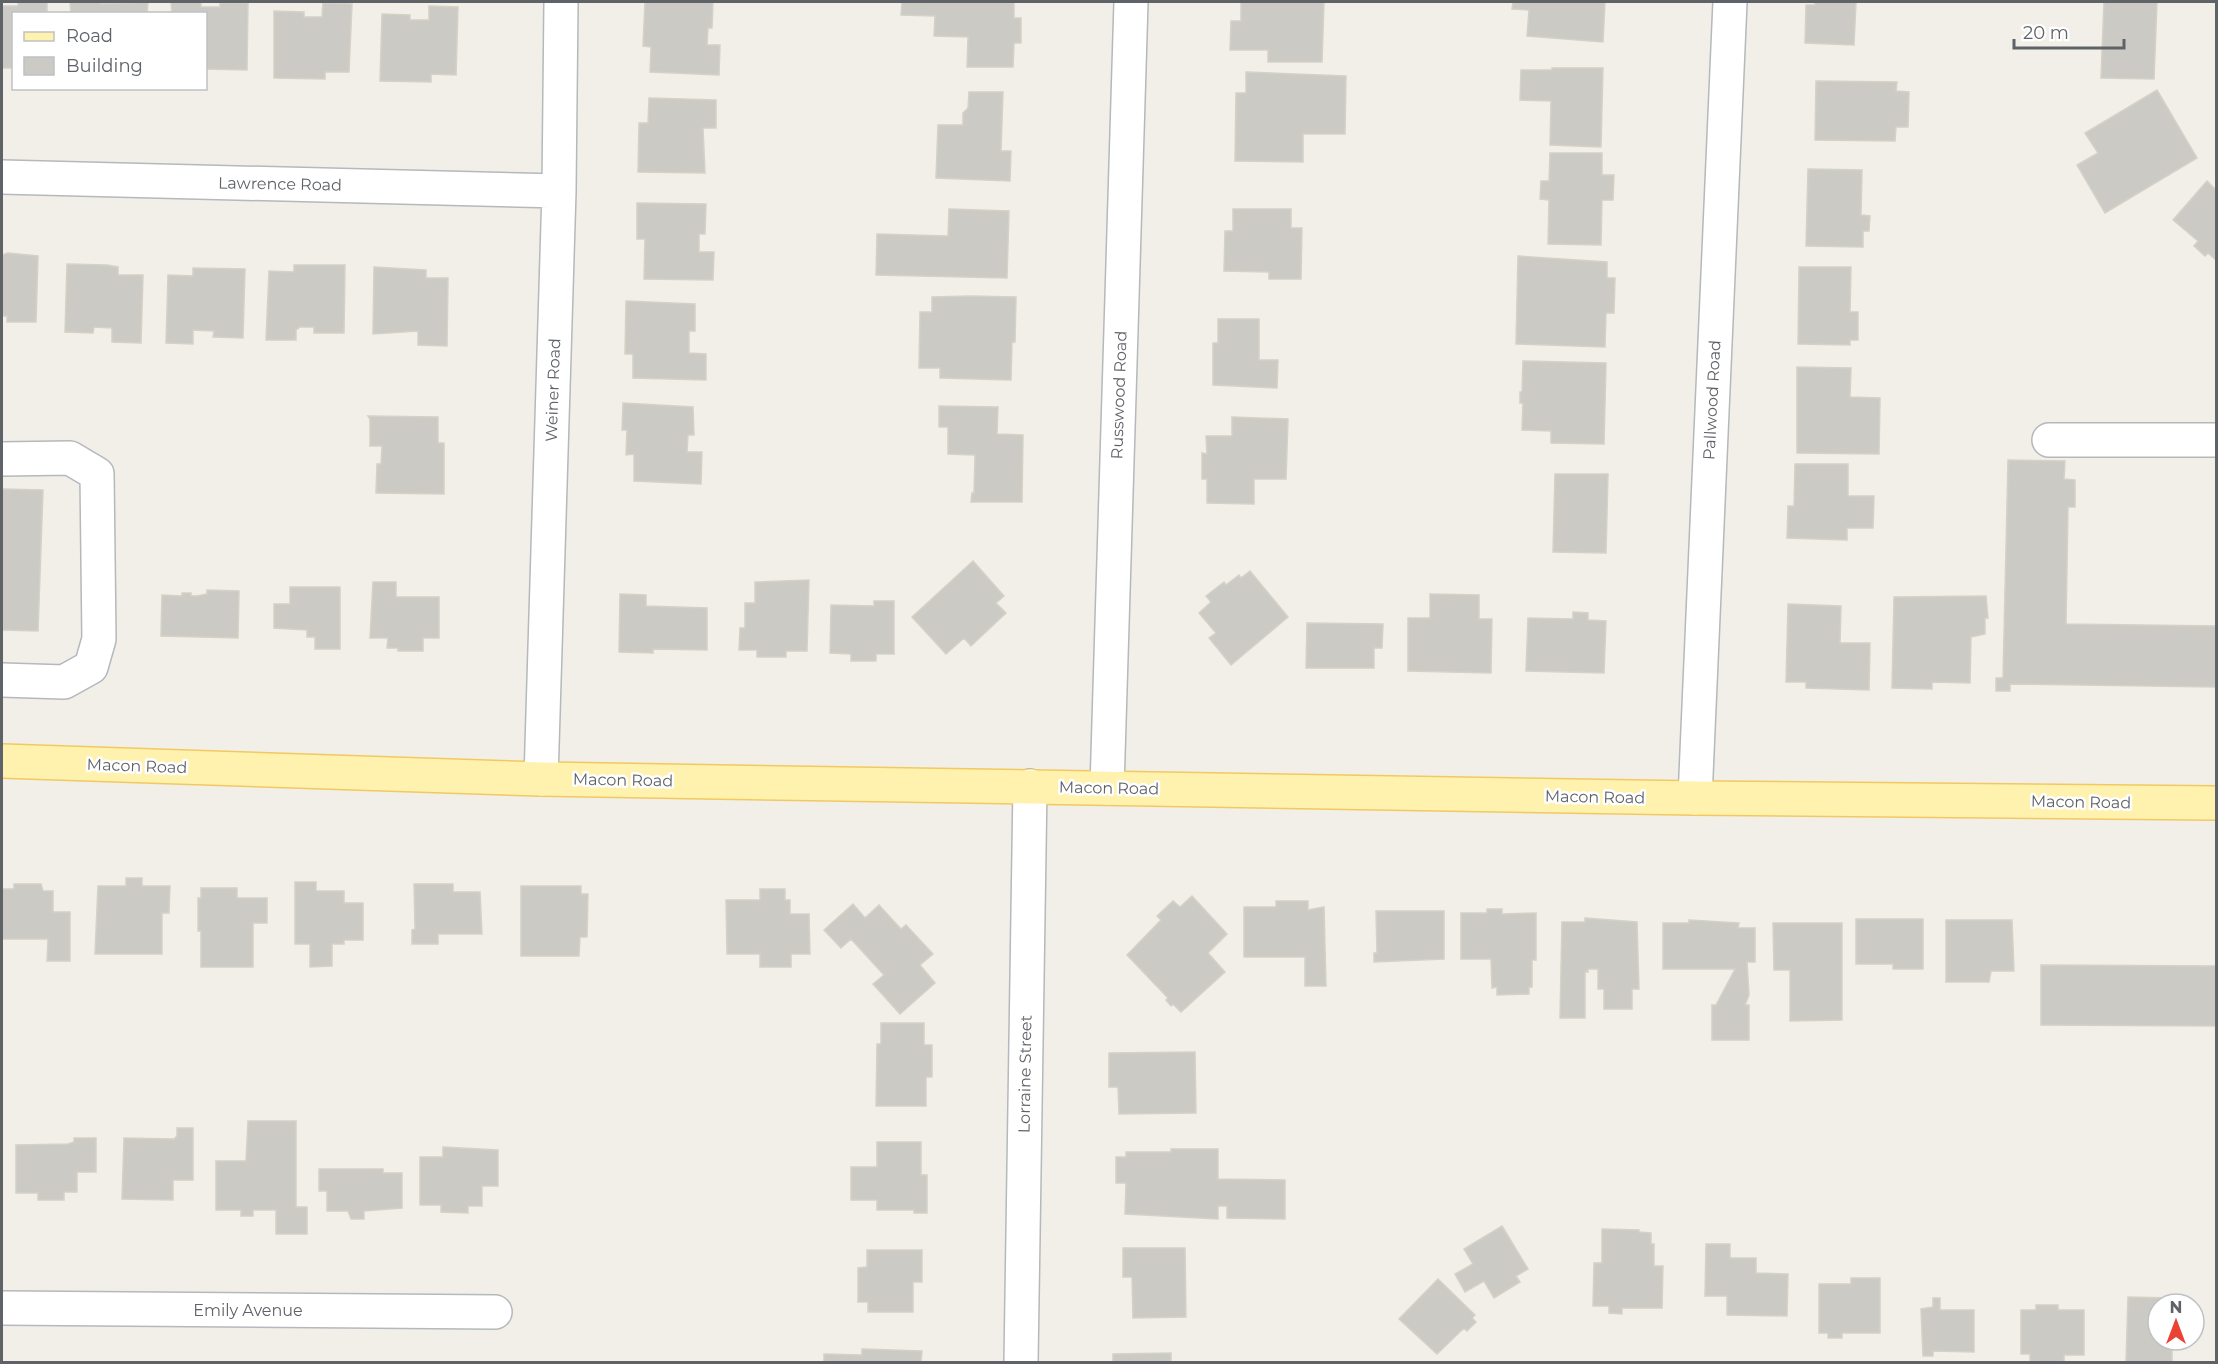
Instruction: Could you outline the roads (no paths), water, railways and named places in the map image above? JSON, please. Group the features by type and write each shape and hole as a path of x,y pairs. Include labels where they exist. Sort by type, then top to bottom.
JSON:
{"main road":[{"name":"Macon Road","path":"2,761 541,779 1695,798 2217,803"}],"street":[{"name":"Weiner Road","path":"541,779 559,191 561,2"},
{"name":"Russwood Road","path":"1107,788 1131,2"},
{"name":"Pallwood Road","path":"1695,798 1730,2"},
{"name":"Lawrence Road","path":"2,177 559,191"},
{"path":"2049,440 2217,440"},
{"path":"2,459 70,458 97,474 99,639 91,667 64,682 2,680"},
{"name":"Lorraine Street","path":"1021,1362 1030,786"},
{"name":"Emily Avenue","path":"2,1308 495,1312"}]}
